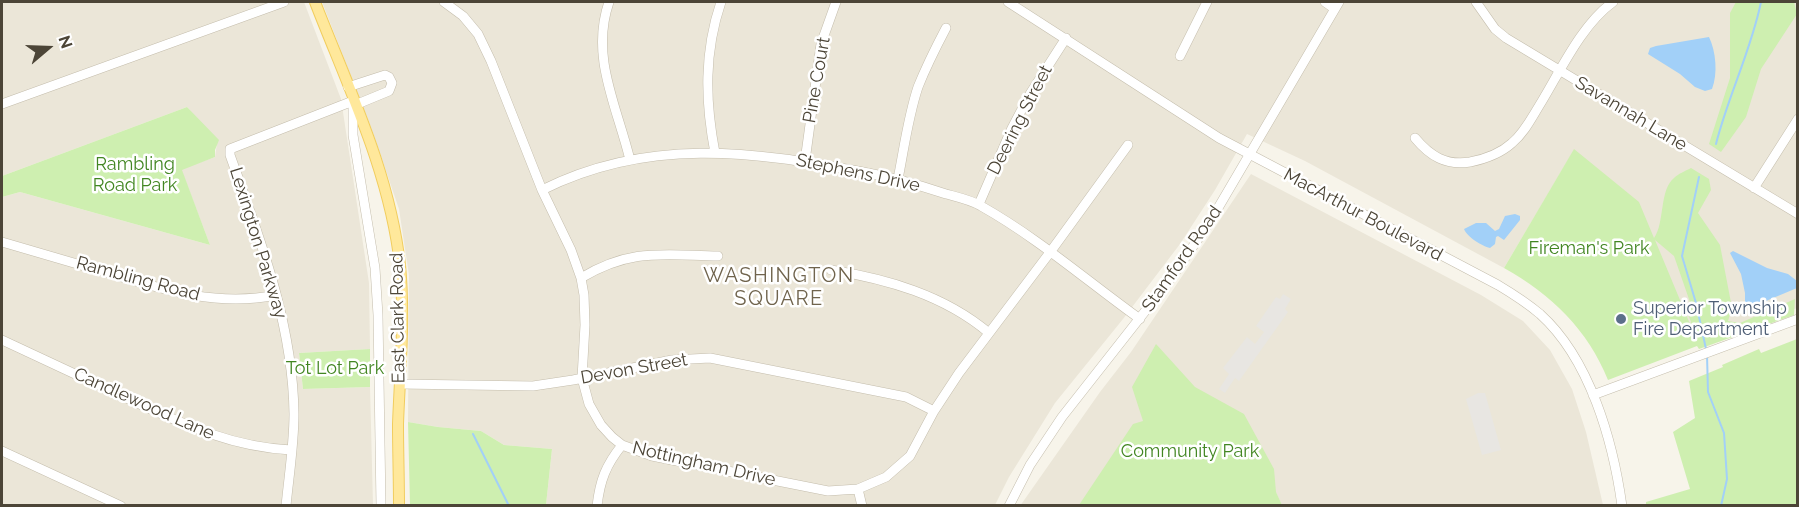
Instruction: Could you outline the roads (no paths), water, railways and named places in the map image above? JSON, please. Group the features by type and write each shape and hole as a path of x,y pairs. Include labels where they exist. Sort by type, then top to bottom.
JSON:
{"main road":[{"name":"East Clark Road","path":"316,2 383,183 395,234 401,291 399,506"}],"street":[{"path":"2,104 284,2"},
{"name":"Nottingham Drive","path":"444,2 463,16 478,34 542,190 561,226 584,295 582,378 594,414 612,437 622,445 652,456 828,491 858,489 879,481 901,466 915,448 934,411 1128,145"},
{"path":"609,2 603,23 602,52 630,160"},
{"path":"715,153 706,80 709,50 721,2"},
{"name":"Pine Court","path":"805,161 820,44 836,2"},
{"name":"MacArthur Boulevard","path":"1008,2 1219,138 1498,285 1541,315 1567,345 1593,395 1609,448 1622,506"},
{"path":"1180,56 1207,2"},
{"path":"1325,2 1337,5"},
{"name":"Savannah Lane","path":"1476,2 1495,29 1560,71 1797,214"},
{"path":"1415,138 1435,158 1446,162 1467,163 1502,151 1519,136 1600,11 1613,2"},
{"name":"Stamford Road","path":"1009,506 1030,465 1062,417 1172,277 1212,220 1337,5"},
{"path":"898,179 918,89 946,28"},
{"name":"Deering Street","path":"979,204 1012,128 1066,38"},
{"path":"348,87 381,75 389,78 392,83 389,91 354,103 353,135 375,268 378,315 381,506"},
{"name":"Lexington Parkway","path":"286,506 294,415 291,367 284,327 262,244 230,149 354,103"},
{"path":"1754,188 1797,119"},
{"name":"Stephens Drive","path":"542,190 563,180 630,160 672,154 726,152 805,161 898,179 979,204 1051,251 1140,319"},
{"name":"Rambling Road","path":"2,242 166,290 223,300 276,295"},
{"path":"580,279 601,267 631,256 655,254 718,256"},
{"path":"831,270 873,277 914,290 961,313 989,333"},
{"path":"1593,395 1797,319"},
{"name":"Candlewood Lane","path":"2,340 182,423 218,437 267,448 291,450"},
{"name":"Devon Street","path":"400,384 533,386 672,360 710,358 906,397 934,411"},
{"path":"597,506 604,472 622,445"},
{"path":"2,451 121,506"},
{"path":"858,489 862,506"}],"water":[{"path":"1709,37 1715,56 1716,70 1712,89 1705,91 1695,87 1680,74 1648,54 1650,48 1656,46"},
{"path":"1515,214 1520,216 1520,220 1504,240 1496,237 1495,244 1490,248 1475,241 1464,229 1476,223 1486,223 1495,231 1499,229 1505,216"},
{"path":"1733,251 1767,268 1788,274 1797,281 1797,288 1754,306 1745,305 1741,274 1730,253"}],"waterway":[{"path":"1716,144 1761,2"},
{"path":"1699,177 1682,256 1696,303 1706,349"},
{"path":"1707,355 1708,392 1724,433 1727,479 1721,506"},
{"path":"473,434 509,506"}],"place":[{"name":"Superior Township Fire Department","path":"1621,319"}],"district":[{"name":"WASHINGTON SQUARE","path":"779,288"}],"park label":[{"name":"Rambling Road Park","path":"135,175"},
{"name":"Fireman's Park","path":"1589,249"},
{"name":"Tot Lot Park","path":"335,369"},
{"name":"Community Park","path":"1190,452"}]}
